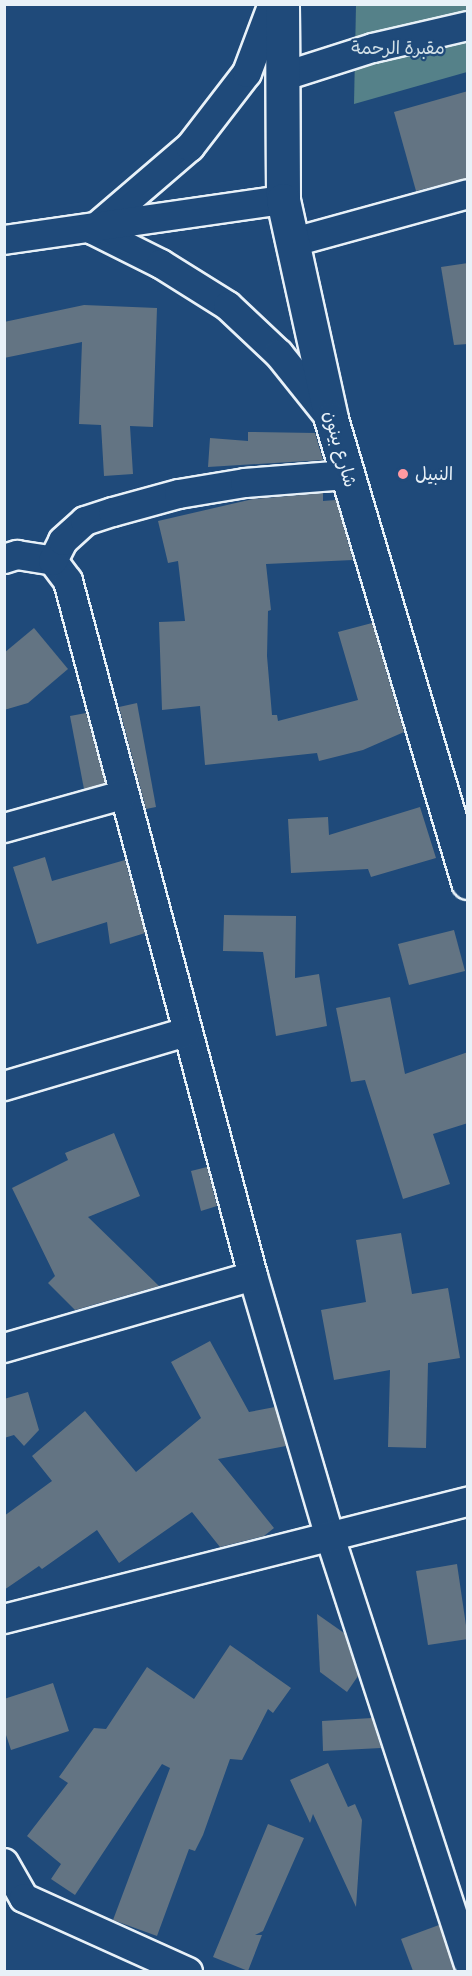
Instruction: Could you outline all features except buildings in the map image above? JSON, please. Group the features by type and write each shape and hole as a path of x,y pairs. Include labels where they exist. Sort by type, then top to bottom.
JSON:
{"street":[{"path":"93,230 190,147 247,73 273,4"},
{"name":"شارع بينون","path":"282,4 285,76 283,200 294,242 330,419 468,882"},
{"path":"285,76 373,48 468,26"},
{"path":"294,242 468,194"},
{"path":"4,240 93,230 283,200"},
{"path":"93,230 160,264 228,306 279,354 330,419"},
{"path":"53,561 63,541 85,521 113,512 179,494 245,483 347,476"},
{"path":"4,559 17,555 53,561 68,581 122,795 253,1276 330,1537 468,1962"},
{"path":"4,828 122,795"},
{"path":"4,1086 186,1032"},
{"path":"4,1348 253,1276"},
{"path":"4,1619 468,1502"},
{"path":"4,1863 24,1898 188,1971"}],"green space":[{"name":"مقبرة الرحمة","path":"356,5 467,5 467,72 354,104"}],"place":[{"name":"النبيل","path":"403,474"}]}
